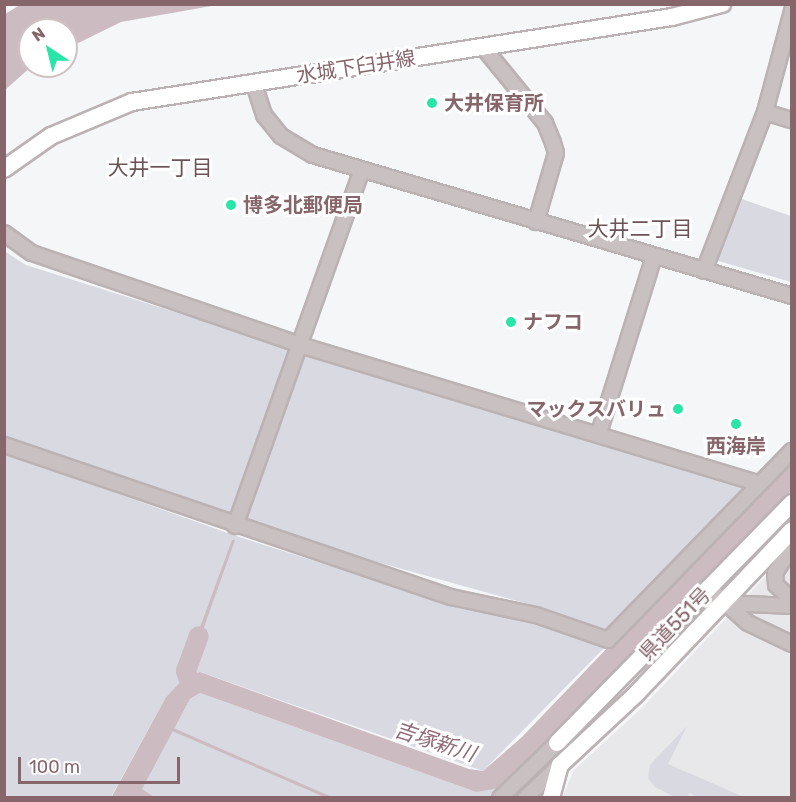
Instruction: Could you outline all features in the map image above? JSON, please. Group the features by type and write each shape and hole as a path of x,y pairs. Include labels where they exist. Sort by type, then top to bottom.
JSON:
{"main road":[{"name":"水城下臼井線","path":"4,169 51,136 132,102 672,17 722,4"},
{"name":"県道551号","path":"557,743 792,503"},
{"path":"551,798 560,765 725,603 792,530"}],"street":[{"path":"704,271 765,111 792,11"},
{"path":"483,47 545,123 553,143 556,153 536,222"},
{"path":"254,84 264,114 292,145 362,170 792,296"},
{"path":"765,111 792,120"},
{"path":"235,526 362,170"},
{"path":"4,232 32,253 300,345 599,432 759,484"},
{"path":"599,432 654,256"},
{"path":"4,445 47,457 235,526 451,597 536,615 608,640 792,451"},
{"path":"792,546 775,573 776,585 792,600"},
{"path":"709,588 748,623 792,644"},
{"path":"725,603 792,606"},
{"path":"500,798 557,743"},
{"path":"525,798 560,765"}],"shaded area":[{"path":"20,4 217,5 121,22 78,43 78,18 18,18 18,78 5,90 5,14"},
{"path":"739,198 791,216 791,282 715,260"},
{"path":"4,251 26,265 292,349 231,519 5,439"},
{"path":"303,352 591,437 744,488 610,633 535,606 241,524"},
{"path":"4,453 236,536 413,592 535,620 606,646 483,771 200,672 187,675 166,697 111,797 5,797"},
{"path":"791,456 791,491 568,723 499,788 476,792 200,693 190,699 142,789 154,797 111,798 166,697 187,675 200,672 469,769 483,771 522,737"},
{"path":"232,540 235,540 192,661 188,660"},
{"path":"791,549 791,797 562,798 574,770 645,705"},
{"path":"200,693 476,792 513,779 491,797 154,798 141,789 190,699"},
{"path":"611,705 513,797 509,798 577,732"},
{"path":"687,726 668,764 744,797 697,797 689,793 687,797 675,797 655,787 648,778 650,765"}],"waterway":[{"path":"190,684 186,671 199,636"},
{"path":"186,678 190,659"},
{"path":"170,728 331,798"}],"place":[{"name":"大井保育所","path":"432,103"},
{"name":"博多北郵便局","path":"231,205"},
{"name":"ナフコ","path":"511,322"},
{"name":"マックスバリュ","path":"678,409"},
{"name":"西海岸","path":"736,424"}],"district":[{"name":"大井一丁目","path":"160,168"},
{"name":"大井二丁目","path":"640,229"}],"water label":[{"name":"吉塚新川","path":"435,742"}]}
